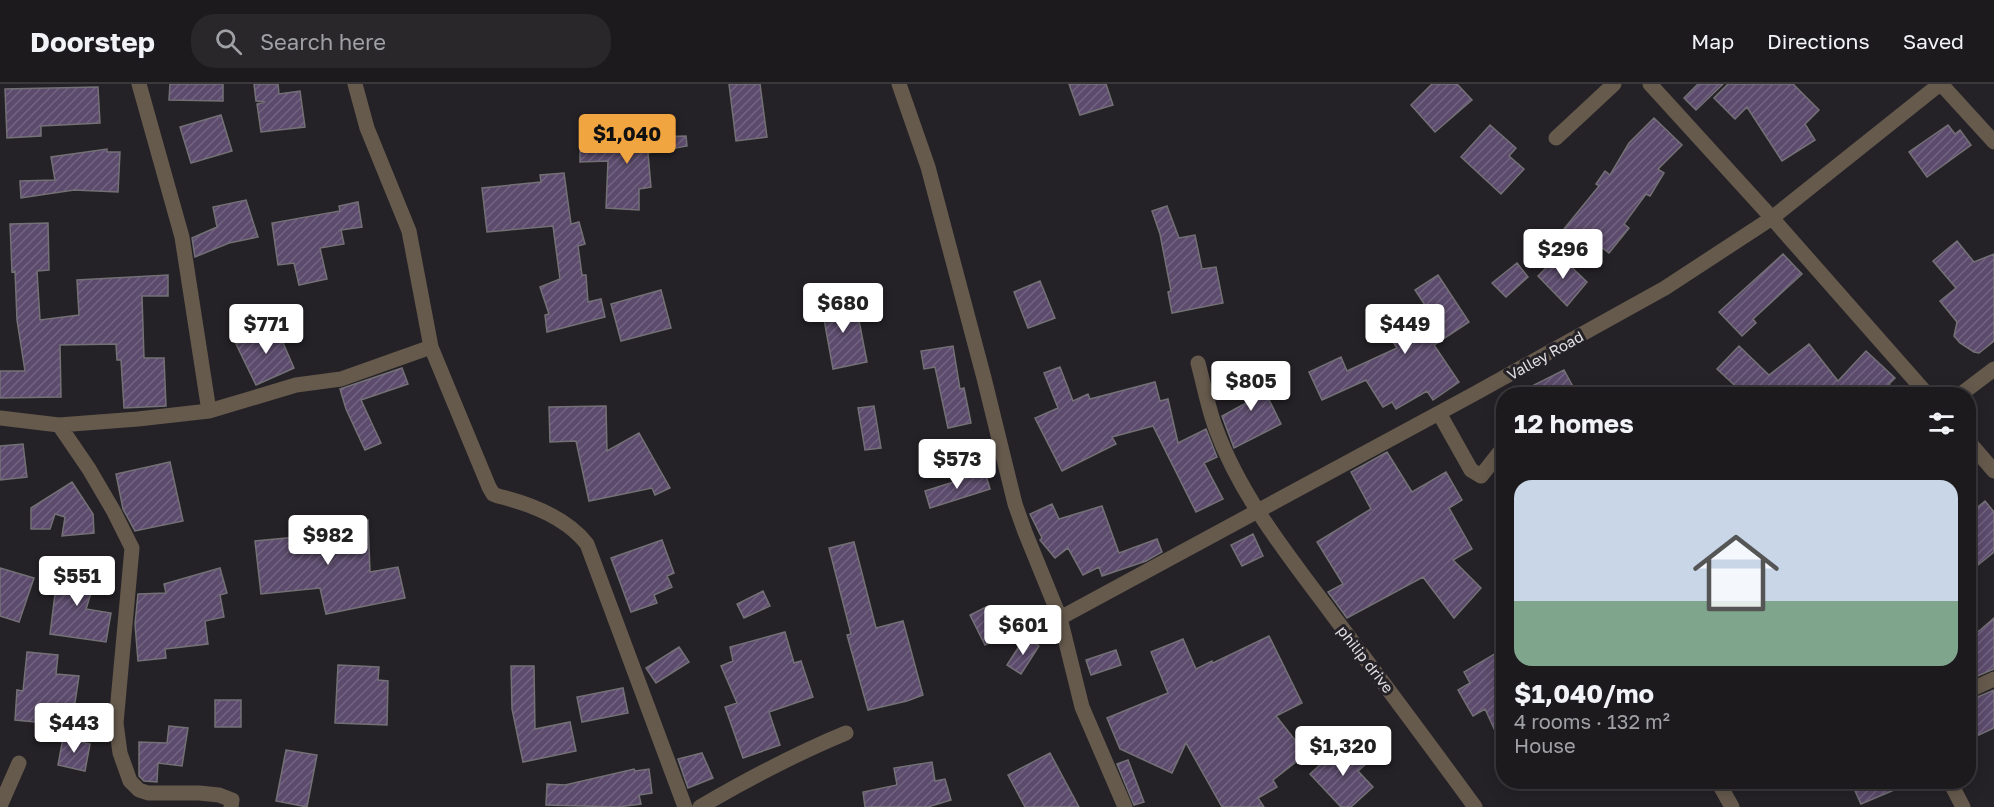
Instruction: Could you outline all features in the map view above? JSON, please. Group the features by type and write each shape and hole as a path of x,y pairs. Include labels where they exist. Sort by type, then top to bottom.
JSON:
{"street":[{"path":"139,84 182,237 209,411"},
{"path":"355,84 367,128 409,231 431,347 489,487 493,494 541,509 580,536 587,544 685,807"},
{"path":"899,84 928,167 1015,504 1024,532 1060,618 1082,707 1125,807"},
{"path":"1557,138 1614,84"},
{"path":"1650,84 1921,387"},
{"path":"1940,84 1994,142"},
{"name":"Valley Road","path":"1060,618 1665,288 1772,218 1940,84"},
{"path":"0,418 59,424 147,419 209,411 296,385 341,379 431,347"},
{"name":"philip drive","path":"1198,363 1215,428 1230,461 1258,511 1304,578 1398,700 1475,807"},
{"path":"1970,387 1994,369"},
{"path":"1439,413 1475,474 1481,476 1496,457"},
{"path":"59,424 113,510 132,548 116,723 120,753 130,781 139,790 148,793 219,795 232,800 231,807"},
{"path":"1976,450 1994,471"},
{"path":"1976,687 1994,678"},
{"path":"700,807 791,757 846,733"},
{"path":"0,806 19,763"},
{"path":"1722,789 1732,807"},
{"path":"1954,789 1963,807"}],"building":[{"path":"170,84 223,84 223,101 169,100"},
{"path":"254,84 278,84 279,94 300,91 305,127 261,132 257,104 265,102 256,101"},
{"path":"729,84 760,84 767,137 736,141"},
{"path":"1069,84 1106,84 1113,105 1080,115"},
{"path":"1432,84 1457,84 1472,100 1435,132 1411,105"},
{"path":"1698,84 1723,84 1696,110 1684,98"},
{"path":"1728,84 1793,84 1819,110 1805,124 1815,140 1782,161 1747,107 1735,119 1714,98"},
{"path":"98,87 100,123 41,126 41,136 7,138 5,89"},
{"path":"221,115 232,151 191,163 180,127"},
{"path":"1654,118 1682,145 1658,169 1664,173 1650,196 1646,194 1624,224 1629,228 1609,253 1587,236 1579,249 1559,235 1599,186 1596,184 1605,171 1610,175 1629,143"},
{"path":"1490,125 1516,148 1509,156 1524,169 1501,194 1461,157"},
{"path":"1948,125 1955,134 1960,130 1971,145 1927,177 1909,152"},
{"path":"686,136 687,146 648,153 651,187 639,189 639,210 606,208 608,161 580,162 580,139"},
{"path":"107,149 107,152 120,152 118,192 74,190 21,198 20,181 55,180 51,157"},
{"path":"564,173 571,224 579,222 585,244 578,246 582,275 586,275 588,302 601,299 605,317 547,332 545,315 549,314 540,287 560,279 553,226 487,232 482,188 541,182 540,175"},
{"path":"246,200 258,237 229,243 195,257 192,238 217,227 213,207"},
{"path":"358,202 362,227 341,230 344,244 320,248 327,279 299,285 294,263 278,265 272,223 340,211 339,206"},
{"path":"1167,206 1179,238 1195,235 1202,269 1216,267 1223,303 1172,313 1168,292 1171,291 1160,234 1152,211"},
{"path":"48,223 49,270 37,271 40,320 79,315 77,280 168,275 168,296 142,296 144,358 164,358 166,406 124,408 121,360 117,360 116,344 60,345 61,397 0,398 0,371 25,371 17,320 15,271 12,272 10,224"},
{"path":"1957,241 1974,262 1994,254 1994,341 1979,353 1960,343 1954,336 1957,322 1940,301 1956,288 1933,261"},
{"path":"1783,254 1802,274 1753,319 1756,323 1742,336 1719,312"},
{"path":"1559,255 1587,282 1567,306 1538,276"},
{"path":"1517,263 1528,277 1506,297 1492,283"},
{"path":"1438,275 1469,322 1434,345 1459,382 1433,400 1427,391 1396,409 1392,402 1383,407 1366,380 1322,400 1309,372 1341,357 1347,371 1397,348 1386,332 1425,305 1415,290"},
{"path":"1040,281 1055,318 1028,328 1014,292"},
{"path":"661,290 671,328 621,341 611,304"},
{"path":"837,293 841,313 857,310 867,362 833,369 820,297"},
{"path":"278,325 294,368 256,385 236,344 247,341 246,338"},
{"path":"1809,344 1838,381 1866,351 1895,378 1889,384 1892,387 1736,387 1717,369 1739,346 1769,375"},
{"path":"953,346 960,389 964,388 971,423 948,428 935,367 924,369 921,351"},
{"path":"1060,367 1073,401 1088,394 1090,399 1155,382 1160,401 1168,399 1178,443 1206,429 1217,457 1204,463 1223,499 1196,512 1153,426 1112,437 1116,444 1062,471 1035,418 1058,408 1044,373"},
{"path":"1253,367 1281,424 1234,448 1222,416 1248,402 1236,375"},
{"path":"402,368 408,384 361,400 381,443 365,450 346,409 340,389"},
{"path":"1564,370 1573,387 1530,387"},
{"path":"606,406 607,451 639,433 670,488 655,495 652,488 589,501 576,441 550,442 549,407"},
{"path":"874,406 881,448 865,450 858,408"},
{"path":"23,444 27,477 0,480 0,446"},
{"path":"1387,452 1412,492 1446,472 1462,500 1449,508 1472,549 1453,560 1481,588 1454,618 1423,577 1347,618 1328,592 1343,584 1317,542 1371,509 1351,472"},
{"path":"170,462 183,521 135,531 123,509 116,474"},
{"path":"985,472 990,489 930,508 925,491"},
{"path":"72,482 93,514 94,533 62,536 65,517 55,514 50,529 31,529 31,508"},
{"path":"1985,501 1994,512 1994,552 1976,567 1976,508"},
{"path":"1052,504 1059,519 1102,506 1119,553 1157,539 1162,552 1146,561 1102,576 1099,567 1083,575 1068,548 1055,558 1040,540 1042,538 1030,514"},
{"path":"368,520 370,572 398,567 405,598 326,614 320,588 261,594 255,541 297,537 296,524"},
{"path":"1253,534 1263,556 1242,566 1231,545"},
{"path":"662,540 674,573 667,576 672,587 654,595 657,603 631,612 611,558"},
{"path":"854,542 876,628 903,621 923,695 868,710 847,635 851,634 829,548"},
{"path":"59,562 97,574 86,609 111,613 106,642 50,634"},
{"path":"0,568 34,578 19,622 0,616"},
{"path":"220,568 227,593 220,595 224,617 205,621 208,644 165,649 166,658 138,661 135,624 138,594 166,593 164,584"},
{"path":"763,591 770,606 744,618 737,604"},
{"path":"986,607 1002,637 985,645 970,615"},
{"path":"1994,618 1994,669 1976,677 1976,633"},
{"path":"785,632 794,663 801,661 813,697 769,712 780,745 743,758 725,707 737,703 721,666 733,661 730,647"},
{"path":"1269,636 1302,703 1276,716 1306,754 1273,780 1277,787 1258,798 1264,807 1222,807 1186,743 1172,773 1120,749 1107,718 1168,693 1151,652 1183,639 1196,669"},
{"path":"1025,637 1039,646 1021,674 1007,665"},
{"path":"679,647 689,662 656,683 646,668"},
{"path":"1116,650 1121,665 1091,675 1086,660"},
{"path":"27,652 58,655 56,674 79,676 70,736 45,732 46,723 15,720 17,690 23,691"},
{"path":"1496,653 1496,733 1485,709 1473,716 1458,690 1470,683 1464,672"},
{"path":"338,665 379,667 378,680 388,681 387,725 335,723"},
{"path":"511,666 534,666 535,729 570,722 576,751 523,762 512,709"},
{"path":"623,688 628,713 582,722 577,697"},
{"path":"1994,690 1994,728 1976,736 1976,698"},
{"path":"215,700 241,700 241,727 215,727"},
{"path":"169,726 188,728 182,766 158,763 157,782 144,781 139,776 139,742 167,743"},
{"path":"63,738 90,744 85,771 58,765"},
{"path":"1345,742 1366,764 1358,771 1373,787 1351,807 1341,807 1310,774"},
{"path":"286,750 317,755 307,807 276,801"},
{"path":"702,753 713,778 688,788 678,759"},
{"path":"1050,753 1079,807 1025,807 1008,775"},
{"path":"1128,760 1144,802 1134,805 1117,764"},
{"path":"932,762 935,781 945,779 951,800 928,807 865,807 863,792 897,785 894,768"},
{"path":"634,769 635,771 649,769 652,793 639,795 641,804 618,807 546,805 547,784 565,785"},
{"path":"1854,789 1896,789 1861,804"}]}
